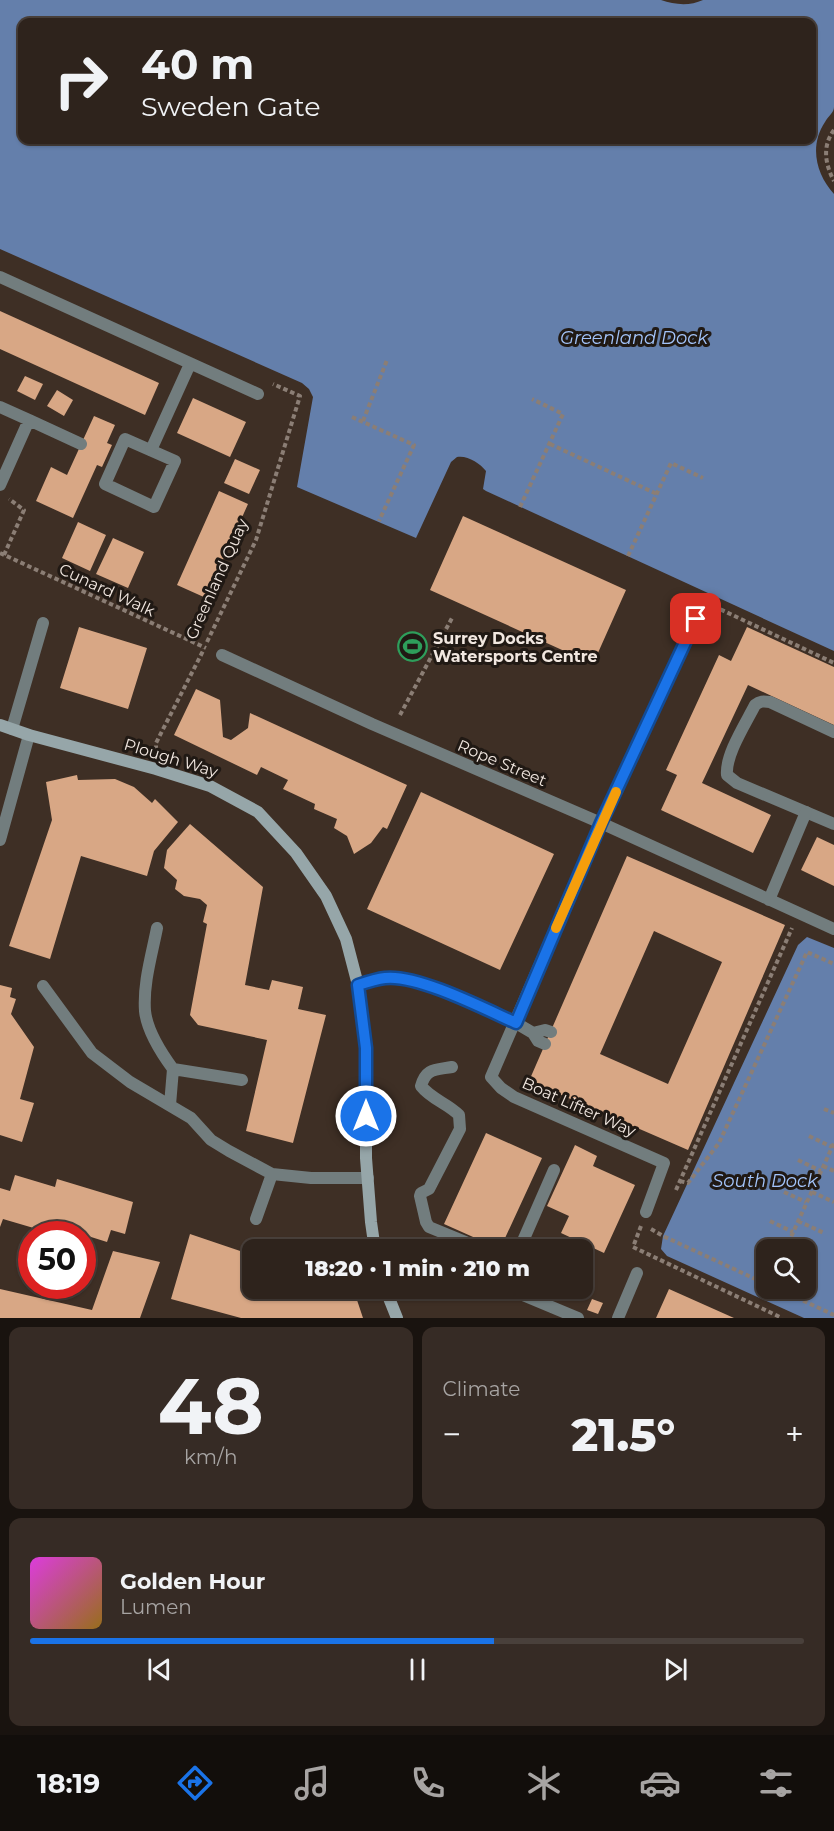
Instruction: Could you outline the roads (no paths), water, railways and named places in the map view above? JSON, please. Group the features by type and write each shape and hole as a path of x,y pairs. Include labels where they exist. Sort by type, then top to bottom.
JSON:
{"main road":[{"name":"Plough Way","path":"6,727 210,786 258,812 296,853 326,896 346,939 358,985 366,1048 366,1158 373,1239"},
{"path":"389,1299 397,1318"}],"street":[{"path":"0,277 258,394"},
{"path":"151,450 190,363"},
{"path":"0,407 81,444"},
{"path":"0,485 29,420"},
{"path":"125,439 151,450 175,461 154,507 105,484 112,458 125,439"},
{"path":"516,1023 601,823 696,619"},
{"path":"6,727 43,623"},
{"name":"Rope Street","path":"222,656 601,823 834,929"},
{"path":"834,732 764,701 755,705 726,770 730,779 834,824"},
{"path":"0,840 29,735"},
{"path":"769,900 806,812"},
{"path":"157,928 146,988 145,1012 159,1050 173,1069 170,1105"},
{"path":"358,985 386,977 416,981 516,1023 533,1033 538,1041 545,1044"},
{"path":"43,986 92,1053 130,1082 191,1119 211,1140 272,1174 311,1178 368,1178"},
{"name":"Boat Lifter Way","path":"516,1023 491,1077 514,1097 664,1163 646,1212"},
{"path":"533,1033 545,1030 551,1032"},
{"path":"452,1067 428,1072 421,1086 426,1093 450,1106 459,1114 460,1129 429,1189 421,1192 420,1197 429,1227 458,1239"},
{"path":"173,1069 242,1080"},
{"path":"524,1239 554,1170"},
{"path":"256,1219 272,1174"},
{"path":"618,1318 637,1273"},
{"path":"532,1299 578,1318"}],"water":[{"name":"Greenland Dock","path":"0,0 661,0 682,4 703,0 834,0 834,107 820,131 816,150 819,169 834,194 834,651 486,491 483,489 486,471 469,458 457,457 451,462 416,538 297,487 313,397 302,383 0,249"},
{"name":"South Dock","path":"807,937 834,948 834,1318 804,1318 762,1299 816,1299 816,1239 756,1239 756,1296 667,1256 661,1249 663,1236 798,945"}],"place":[{"name":"Surrey Docks Watersports Centre","path":"412,647"}]}
